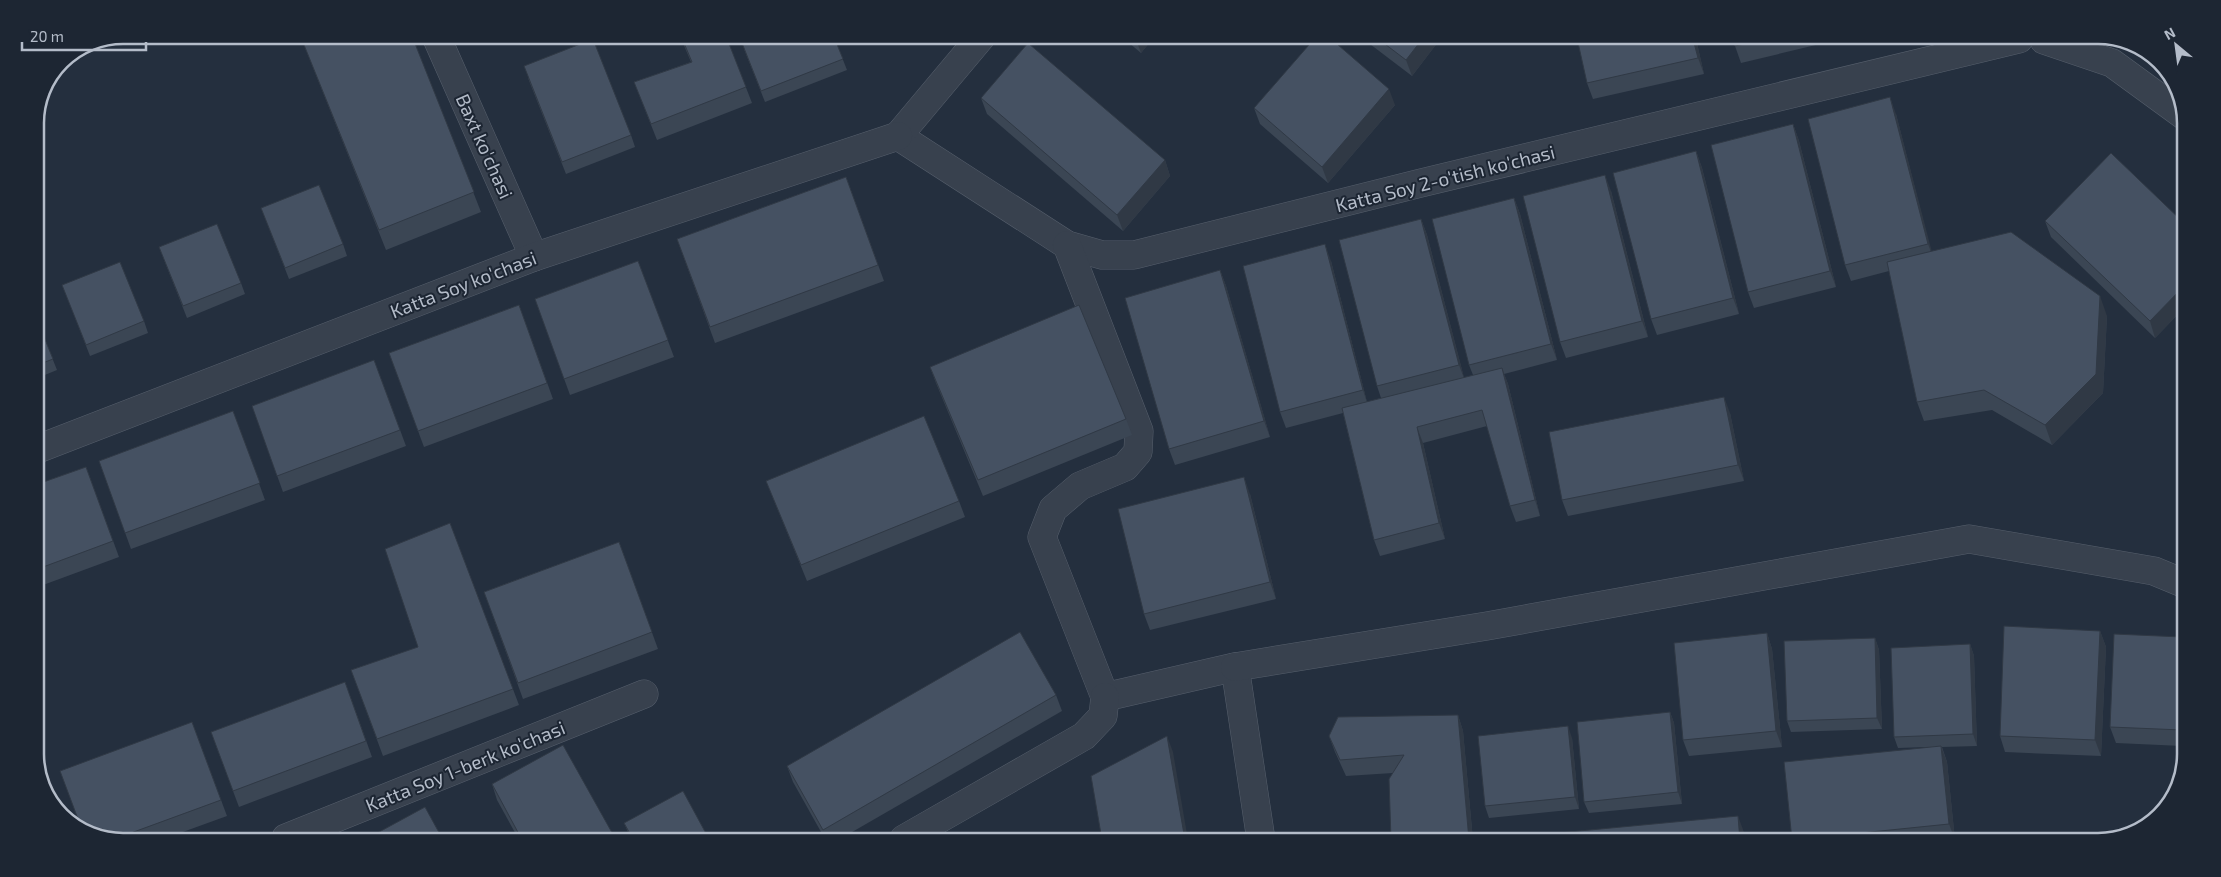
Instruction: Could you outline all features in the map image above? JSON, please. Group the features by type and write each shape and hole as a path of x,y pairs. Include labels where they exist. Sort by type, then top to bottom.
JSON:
{"street":[{"name":"Baxt ko'chasi","path":"440,44 534,256"},
{"path":"898,136 975,44"},
{"name":"Katta Soy 2-o'tish ko'chasi","path":"898,136 1067,246 1102,256 1134,255 1421,183 2003,44"},
{"path":"2056,44 2112,63 2176,109"},
{"name":"Katta Soy ko'chasi","path":"44,447 534,256 898,136"},
{"path":"914,833 1084,736 1103,716 1105,697 1042,537 1053,509 1080,486 1126,467 1138,452 1139,431 1067,246"},
{"path":"1105,697 1236,667 1487,626 1969,539 2154,572 2177,581"},
{"path":"1236,667 1260,833"},
{"name":"Katta Soy 1-berk ko'chasi","path":"298,833 644,694"}],"building":[{"path":"304,44 415,44 474,192 379,230"},
{"path":"580,44 595,44 631,135 562,162 524,66"},
{"path":"684,44 729,44 746,87 651,124 634,82 692,62"},
{"path":"742,44 837,44 843,59 761,91"},
{"path":"1027,44 1029,44 1165,160 1117,215 981,98"},
{"path":"1310,44 1337,44 1389,89 1322,167 1254,108"},
{"path":"1385,44 1418,44 1406,60"},
{"path":"1578,44 1694,44 1698,58 1587,83"},
{"path":"1890,97 1928,244 1845,265 1808,119"},
{"path":"1793,124 1830,271 1748,292 1711,145"},
{"path":"1696,151 1733,298 1651,319 1613,173"},
{"path":"2111,153 2177,216 2177,293 2150,321 2045,221"},
{"path":"1605,175 1642,321 1560,342 1523,196"},
{"path":"846,177 878,265 710,327 677,239"},
{"path":"319,185 343,244 285,268 261,208"},
{"path":"1514,198 1551,344 1469,365 1432,219"},
{"path":"1421,219 1459,365 1377,386 1339,240"},
{"path":"217,224 241,283 183,306 159,247"},
{"path":"2011,232 2100,296 2096,374 2045,425 1984,390 1917,402 1887,262"},
{"path":"1325,244 1363,390 1280,412 1243,266"},
{"path":"638,261 668,340 564,379 535,299"},
{"path":"120,262 144,321 86,345 62,285"},
{"path":"1220,270 1264,421 1169,449 1125,298"},
{"path":"519,305 547,383 418,431 389,353"},
{"path":"1079,305 1126,419 978,480 930,367"},
{"path":"44,337 53,359 44,362"},
{"path":"374,360 400,430 277,476 252,406"},
{"path":"1502,368 1535,500 1510,506 1482,410 1417,427 1439,523 1374,540 1342,408"},
{"path":"1724,397 1738,465 1562,500 1549,432"},
{"path":"233,411 260,483 125,533 99,461"},
{"path":"924,416 959,501 801,565 766,481"},
{"path":"86,467 113,541 44,567 44,482"},
{"path":"1244,477 1270,582 1144,614 1118,509"},
{"path":"450,523 513,689 377,739 351,670 418,647 385,549"},
{"path":"619,542 652,632 518,683 484,592"},
{"path":"2004,626 2100,631 2095,740 2000,736"},
{"path":"1020,632 1056,695 823,830 787,766"},
{"path":"1767,633 1776,731 1683,740 1674,643"},
{"path":"2114,634 2177,637 2177,730 2110,727"},
{"path":"1875,638 1877,718 1787,721 1784,641"},
{"path":"1970,644 1973,734 1894,737 1891,648"},
{"path":"345,682 366,741 233,791 211,732"},
{"path":"1670,712 1678,792 1584,802 1577,722"},
{"path":"1458,715 1468,833 1391,833 1389,779 1404,755 1340,760 1329,736 1338,717"},
{"path":"192,722 221,800 131,833 112,833 97,829 78,819 60,771"},
{"path":"1568,726 1575,797 1485,806 1478,736"},
{"path":"1167,736 1184,833 1101,833 1091,776"},
{"path":"563,745 612,833 518,833 492,784"},
{"path":"1941,746 1949,824 1861,833 1791,833 1784,762"},
{"path":"683,791 706,833 630,833 624,823"},
{"path":"425,807 439,833 377,833"},
{"path":"1738,816 1739,833 1558,833"}]}
